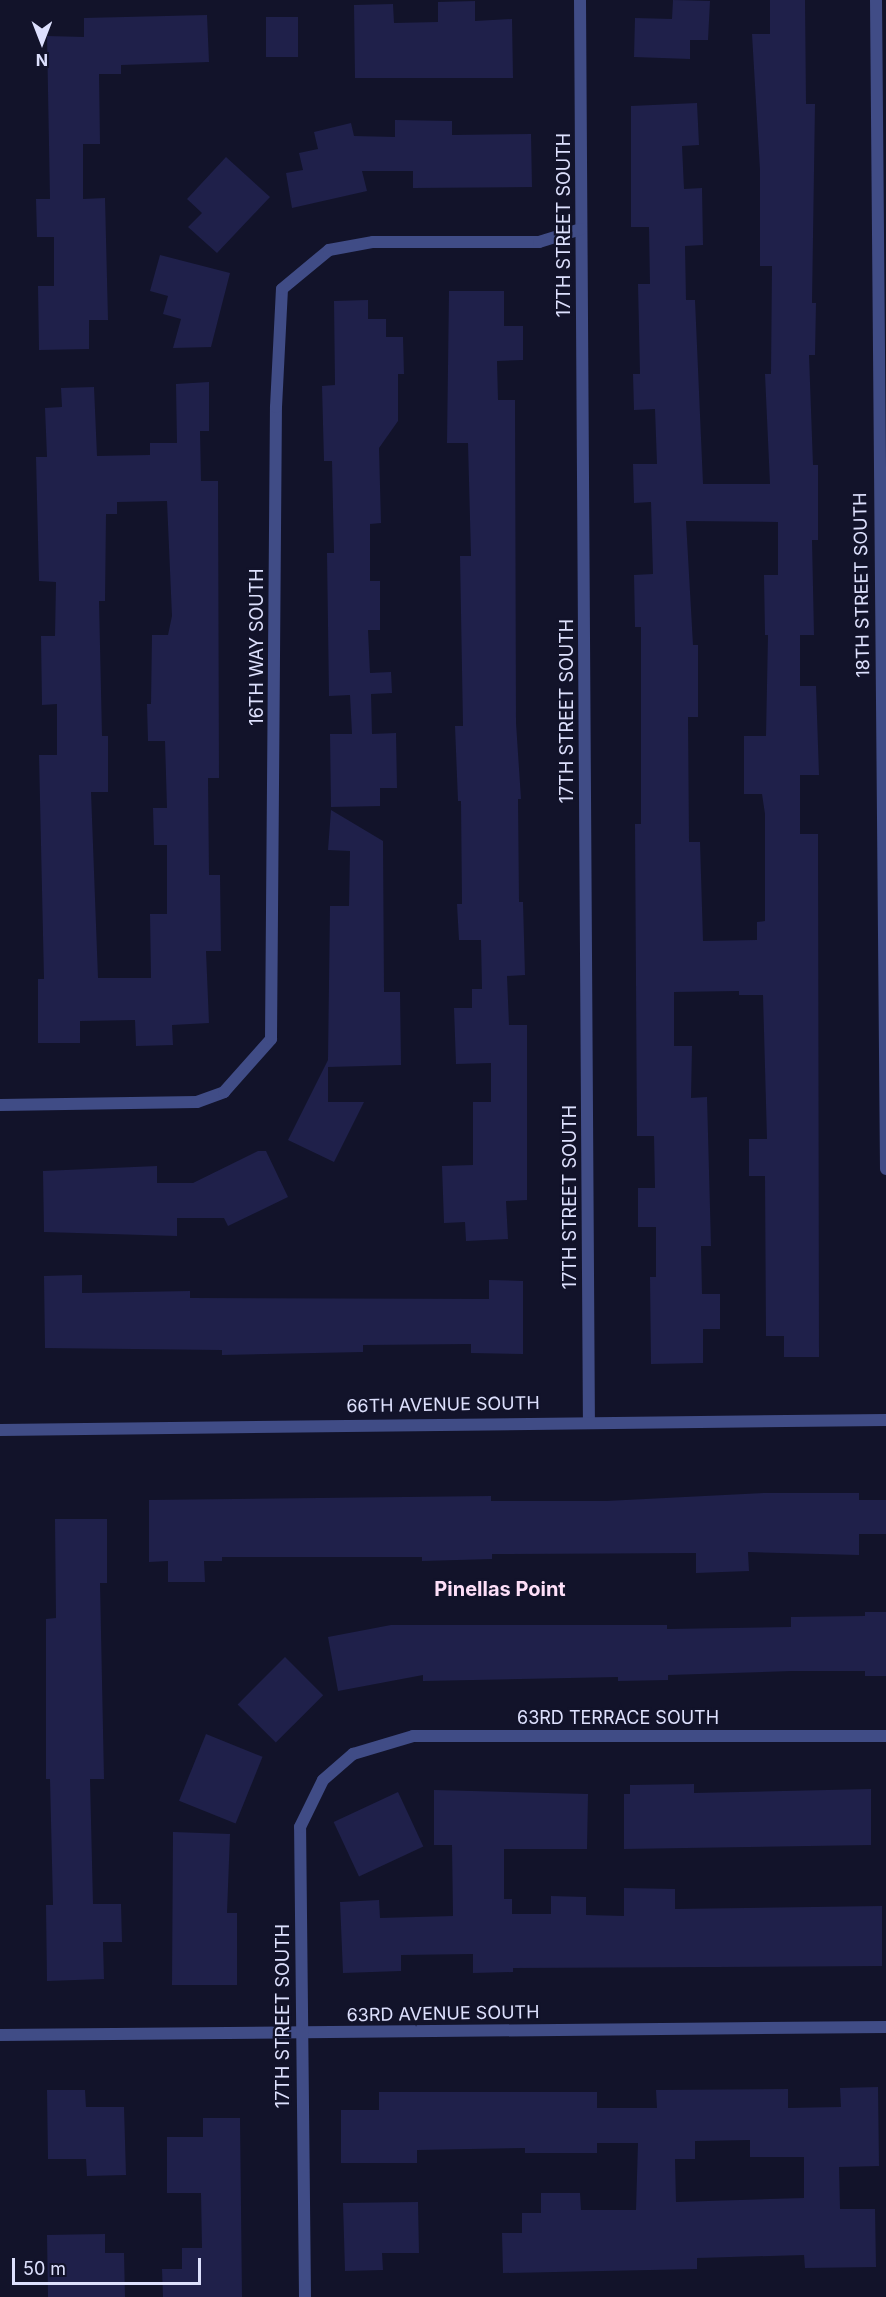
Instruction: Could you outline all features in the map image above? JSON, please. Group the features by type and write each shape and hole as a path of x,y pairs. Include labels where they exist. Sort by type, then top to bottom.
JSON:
{"street":[{"name":"17TH STREET SOUTH","path":"580,0 589,1421"},
{"name":"18TH STREET SOUTH","path":"876,0 881,222 886,1169"},
{"name":"16TH WAY SOUTH","path":"0,1105 197,1102 224,1092 271,1039 274,996 276,407 282,289 329,250 373,242 539,242 581,229"},
{"name":"66TH AVENUE SOUTH","path":"0,1430 589,1421 886,1420"},
{"name":"63RD TERRACE SOUTH","path":"353,1754 413,1736 886,1736"},
{"name":"17TH STREET SOUTH","path":"305,2297 300,1827 323,1780 353,1754"},
{"name":"63RD AVENUE SOUTH","path":"0,2035 886,2027"}],"building":[{"path":"673,0 710,1 708,40 690,40 690,59 634,57 635,18 672,19"},
{"path":"770,0 805,0 806,104 815,104 812,303 816,303 815,355 809,355 813,465 818,465 818,540 812,540 814,635 800,635 800,686 816,686 819,775 800,775 800,834 818,834 819,1357 784,1357 784,1336 766,1336 765,1176 749,1176 749,1139 767,1139 763,995 739,995 739,991 674,992 674,1046 692,1046 691,1098 707,1097 711,1246 701,1246 702,1294 720,1294 720,1329 703,1329 703,1363 651,1364 650,1277 656,1277 656,1227 638,1227 638,1188 655,1188 654,1136 637,1136 635,824 641,824 641,627 635,627 634,575 653,574 651,502 634,503 633,464 657,464 655,409 634,410 633,374 640,374 638,284 650,284 649,227 631,227 631,106 697,103 699,145 682,146 684,189 702,188 703,245 685,246 686,300 695,300 703,484 770,484 765,374 771,374 772,266 760,266 760,170 752,34 770,34","holes":["686,521 778,522 778,575 764,575 765,635 768,635 766,736 744,736 744,794 762,794 765,814 765,921 757,922 757,940 703,941 700,842 689,842 688,717 698,717 698,645 693,645"]},
{"path":"475,1 475,21 512,19 513,78 355,78 354,5 393,4 394,23 438,22 438,2"},
{"path":"207,15 209,62 121,65 121,74 99,74 100,144 83,144 83,199 105,198 108,320 89,320 89,349 39,350 38,286 54,286 54,237 37,237 36,199 50,199 47,36 84,37 84,18"},
{"path":"266,17 298,17 298,57 266,57"},
{"path":"395,120 452,121 452,135 531,134 532,187 413,188 413,171 362,171 367,191 292,208 286,173 303,170 299,153 318,149 314,132 351,123 354,136 395,137"},
{"path":"226,157 270,197 217,253 188,227 202,213 187,199"},
{"path":"160,255 230,273 211,347 173,348 181,319 163,314 168,296 150,291"},
{"path":"449,291 504,291 504,326 523,326 523,360 497,361 498,400 515,400 516,723 521,799 518,799 519,902 523,902 525,975 507,976 509,1025 527,1025 527,1200 506,1201 508,1239 466,1241 465,1222 444,1223 442,1166 473,1165 473,1102 491,1102 491,1063 456,1064 454,1008 472,1008 472,989 482,989 481,940 459,940 457,904 462,904 461,801 458,801 455,726 463,726 460,556 471,556 468,443 447,443"},
{"path":"368,300 368,319 386,319 386,337 403,337 404,374 398,374 398,421 379,448 381,523 370,524 370,581 380,581 380,630 368,630 370,673 391,672 392,693 371,694 372,734 396,733 397,788 380,788 380,806 331,807 330,734 352,734 350,695 329,696 327,553 334,553 332,461 324,461 322,386 335,385 334,301"},
{"path":"209,382 209,431 200,431 201,481 218,481 219,778 208,778 209,875 220,875 221,951 206,951 209,1023 172,1025 173,1045 136,1046 135,1020 80,1021 80,1043 38,1043 38,979 44,979 39,755 57,755 57,704 42,705 41,636 55,636 56,582 39,581 36,457 47,457 45,408 62,407 61,388 94,387 97,456 150,455 150,443 177,443 176,384","holes":["167,501 172,616 168,635 152,635 151,704 147,704 148,741 165,741 167,808 153,808 154,845 167,845 167,914 150,914 151,978 98,978 91,792 108,792 108,736 102,736 99,601 105,601 106,514 117,514 117,502"]},
{"path":"331,810 383,841 384,992 400,992 401,1065 328,1067 328,1102 364,1102 334,1162 288,1140 328,1060 330,906 349,906 350,851 328,850"},
{"path":"258,1151 266,1151 288,1197 228,1226 224,1218 177,1218 177,1236 44,1232 43,1171 157,1166 157,1183 193,1183"},
{"path":"82,1275 82,1293 190,1291 190,1298 489,1299 489,1280 523,1281 523,1354 471,1353 471,1344 363,1345 363,1352 222,1355 222,1350 45,1348 44,1276"},
{"path":"764,1493 859,1493 859,1500 886,1500 886,1534 859,1534 859,1555 748,1552 749,1571 696,1573 696,1553 492,1554 492,1559 422,1561 422,1557 222,1557 222,1561 204,1561 205,1582 168,1582 168,1561 149,1562 149,1500 491,1496 491,1501 606,1501"},
{"path":"55,1519 107,1519 107,1583 100,1583 104,1779 90,1779 93,1904 121,1904 122,1942 103,1942 104,1979 47,1981 46,1905 53,1905 50,1779 46,1779 46,1619 56,1618"},
{"path":"865,1612 886,1612 886,1676 865,1676 865,1671 792,1671 668,1675 668,1680 618,1681 618,1677 423,1681 423,1675 338,1691 328,1637 391,1625 667,1625 667,1629 791,1627 791,1617 865,1616"},
{"path":"285,1657 323,1695 276,1743 238,1704"},
{"path":"206,1734 263,1757 236,1824 179,1801"},
{"path":"694,1784 694,1793 871,1789 871,1845 624,1849 624,1794 630,1794 630,1785"},
{"path":"434,1790 588,1794 587,1849 504,1849 504,1899 512,1899 512,1914 551,1914 551,1896 586,1897 586,1915 624,1916 624,1888 675,1889 675,1909 882,1906 882,1966 513,1968 513,1972 473,1973 473,1954 401,1955 401,1971 343,1973 340,1902 379,1900 380,1918 453,1916 452,1845 434,1845"},
{"path":"398,1792 423,1846 359,1876 334,1822"},
{"path":"173,1832 230,1834 227,1913 237,1913 237,1985 172,1985"},
{"path":"878,2087 879,2166 839,2167 840,2209 875,2209 876,2267 805,2268 804,2255 697,2258 697,2269 503,2273 502,2233 522,2233 522,2213 541,2213 541,2193 580,2193 581,2210 636,2210 638,2143 597,2143 597,2153 525,2153 525,2148 417,2150 417,2163 341,2163 341,2110 379,2110 379,2092 597,2092 597,2108 657,2108 656,2090 788,2089 788,2108 841,2107 840,2088","holes":["750,2140 750,2157 804,2157 804,2198 676,2202 675,2159 695,2159 695,2141"]},
{"path":"47,2090 85,2090 86,2107 124,2107 126,2175 87,2176 86,2159 48,2159"},
{"path":"203,2118 240,2118 242,2297 163,2297 162,2269 182,2269 182,2248 202,2248 201,2193 167,2193 167,2137 203,2137"},
{"path":"418,2202 419,2253 382,2253 383,2270 345,2271 343,2203"},
{"path":"105,2234 105,2253 124,2253 125,2297 48,2297 47,2235"}],"district":[{"name":"Pinellas Point","path":"500,1589"}]}
